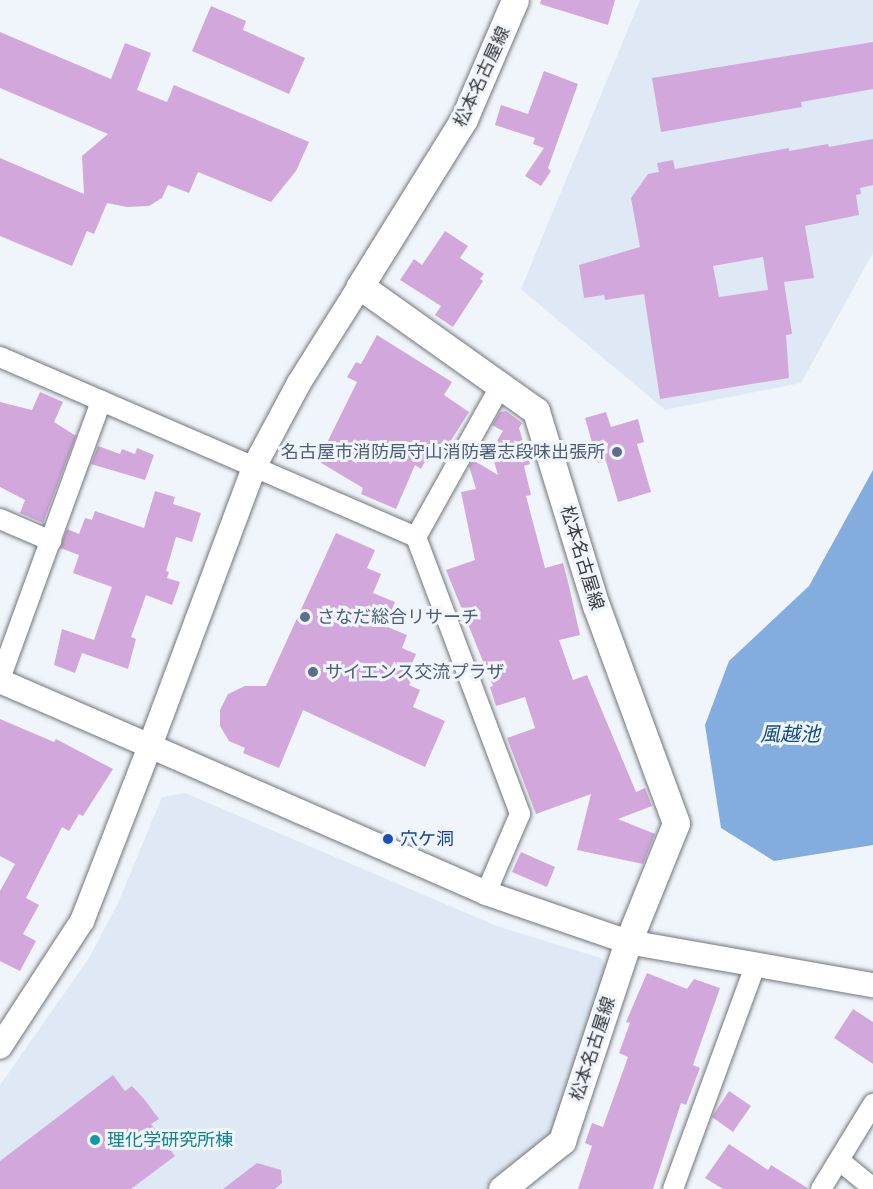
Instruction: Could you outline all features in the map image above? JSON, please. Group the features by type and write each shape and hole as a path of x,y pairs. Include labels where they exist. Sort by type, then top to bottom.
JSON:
{"main road":[{"name":"松本名古屋線","path":"502,1189 562,1141 628,942 676,823 596,606 536,411 360,286 464,119 515,0"}],"street":[{"path":"0,1047 82,921 255,465 299,383 360,286"},
{"path":"0,357 255,465 416,537 520,814 486,893"},
{"path":"416,537 500,387"},
{"path":"101,401 0,680 486,893 628,942 873,985"},
{"path":"0,519 51,541"},
{"path":"673,1189 756,964"},
{"path":"821,1189 873,1104"},
{"path":"840,1161 873,1188"}],"shaded area":[{"path":"640,0 873,0 873,253 801,383 665,410 521,289"},
{"path":"185,793 497,926 601,958 607,968 549,1140 485,1189 0,1189 0,1085 89,958 118,903 162,797"}],"water":[{"name":"風越池","path":"873,470 873,845 774,861 721,828 705,725 729,661 809,586"}],"building":[{"path":"541,0 615,0 608,25 540,4"},
{"path":"211,6 246,21 243,30 305,58 289,94 192,51"},
{"path":"0,32 111,79 125,43 151,53 137,90 167,102 174,85 309,142 296,171 271,202 198,172 189,193 168,185 162,198 149,206 127,207 107,203 94,234 87,231 72,266 0,236 0,158 84,194 82,156 108,134 0,88"},
{"path":"873,42 873,89 801,102 802,107 661,132 652,78"},
{"path":"544,71 578,84 548,168 551,171 541,186 525,176 544,148 533,144 535,138 495,125 501,105 528,114"},
{"path":"873,139 873,185 860,188 861,194 856,195 859,215 805,226 814,278 784,282 792,334 786,335 789,378 660,399 644,294 605,300 604,295 584,298 579,265 640,247 631,198 648,174 659,172 657,163 673,160 675,169 789,148 789,151 828,144 829,147","holes":["763,257 768,290 719,297 713,266"]},
{"path":"445,231 468,246 460,258 484,274 480,279 483,281 453,327 435,315 441,306 400,280 414,259 422,265"},
{"path":"377,335 452,382 444,395 469,412 448,445 452,448 444,463 429,454 421,469 415,465 396,509 361,494 363,488 318,461 357,382 347,377 356,362 361,364"},
{"path":"40,392 63,402 54,422 76,436 43,523 20,513 25,500 0,487 0,402 32,410"},
{"path":"506,411 522,423 519,428 530,464 524,466 531,495 526,496 545,568 563,563 568,582 580,635 559,640 573,680 587,675 636,792 645,788 652,806 618,819 655,834 643,864 577,850 591,794 536,814 507,738 535,728 525,697 496,706 490,687 493,686 446,570 475,560 461,492 476,489 469,466 473,460 498,475 491,451 503,431 492,425 500,412"},
{"name":"名古屋市消防局守山消防署志段味出張所","path":"606,412 611,427 638,419 644,442 637,444 651,492 618,502 606,461 598,463 585,418"},
{"path":"98,446 120,454 122,449 135,454 137,448 154,455 145,480 91,464"},
{"path":"155,491 175,497 173,504 201,513 192,542 176,537 166,571 169,572 167,578 180,582 172,605 146,595 131,637 136,639 128,669 82,653 75,673 54,665 62,629 94,640 112,587 73,573 79,555 60,548 67,529 79,534 85,518 92,520 95,511 144,528"},
{"path":"336,533 375,550 367,568 381,574 373,593 395,602 385,626 407,635 402,648 416,654 406,677 412,679 409,685 420,690 413,707 445,721 425,767 303,710 279,768 243,753 245,748 229,741 220,726 220,710 228,694 245,686 266,686"},
{"path":"0,719 54,742 56,739 113,769 83,816 79,814 69,831 62,827 26,898 39,905 23,934 36,941 20,971 0,961 0,891 15,864 0,856"},
{"path":"521,852 555,867 547,887 512,872"},
{"path":"647,973 687,989 694,979 720,988 693,1065 700,1068 686,1105 681,1103 653,1189 578,1189 592,1146 585,1143 592,1123 603,1127 628,1057 619,1053 630,1023 626,1022"},
{"path":"853,1009 873,1022 873,1064 834,1038"},
{"name":"理化学研究所棟","path":"113,1075 125,1091 132,1086 144,1099 159,1119 151,1124 175,1156 131,1189 0,1189 0,1161"},
{"path":"729,1091 751,1106 733,1132 712,1117"},
{"path":"729,1144 768,1170 771,1165 809,1189 723,1189 705,1178"},
{"path":"257,1163 281,1170 282,1183 275,1189 223,1189"}],"place":[{"name":"名古屋市消防局守山消防署志段味出張所","path":"617,452"},
{"name":"さなだ総合リサーチ","path":"305,617"},
{"name":"サイエンス交流プラザ","path":"313,672"},
{"name":"穴ケ洞","path":"388,839"},
{"name":"理化学研究所棟","path":"95,1140"}]}
